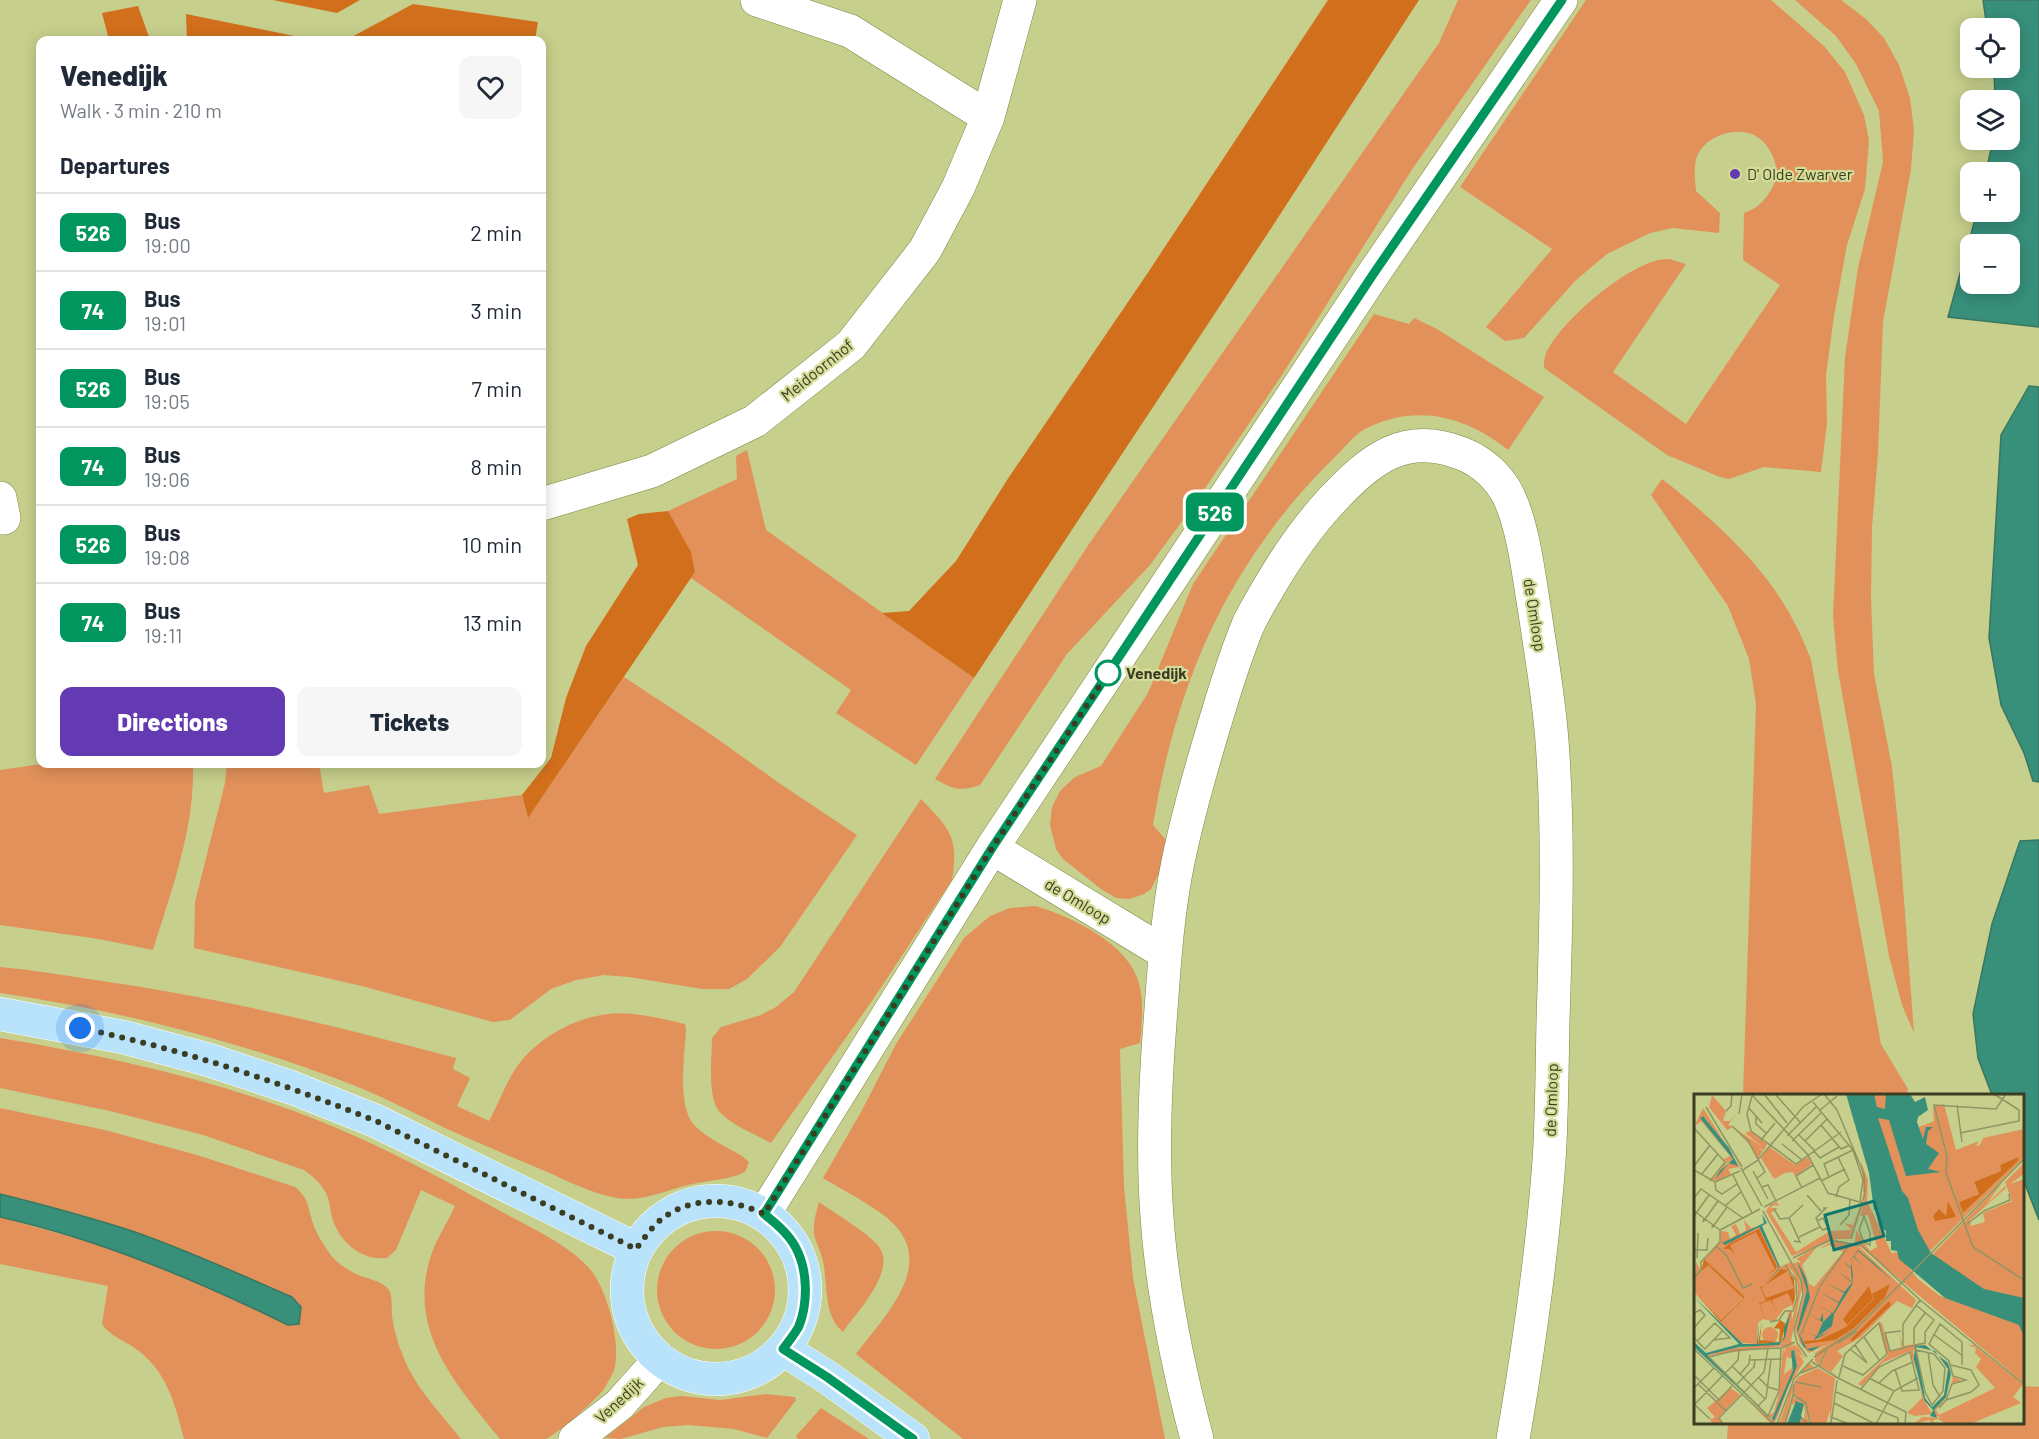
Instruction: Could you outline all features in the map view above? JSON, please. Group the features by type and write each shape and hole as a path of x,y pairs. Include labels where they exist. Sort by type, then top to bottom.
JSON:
{"main road":[{"path":"0,1014 123,1037 209,1060 293,1088 376,1121 636,1249"},
{"path":"704,1201 730,1202 764,1214 781,1228 796,1248 804,1272 806,1300 798,1327 783,1349 761,1368 735,1378 705,1380 679,1372 660,1359 635,1332 627,1304 628,1274 636,1249 657,1223 678,1210 704,1201"},
{"path":"783,1349 827,1377 913,1439"}],"street":[{"path":"757,0 850,32 988,117"},
{"name":"Meidoornhof","path":"546,503 652,471 755,421 851,345 925,250 958,188 988,117 1020,0"},
{"path":"764,1214 992,848 1374,273 1562,0"},
{"name":"de Omloop","path":"1197,1439 1173,1336 1157,1216 1154,1104 1165,953 1177,866 1198,775 1250,620 1309,525 1337,495 1368,464 1383,455 1419,446 1439,447 1466,455 1487,468 1500,481 1511,501 1526,558 1548,697 1556,836 1557,923 1549,1159 1538,1270 1513,1439"},
{"path":"0,498 4,518 0,518"},
{"name":"de Omloop","path":"992,848 1165,953"},
{"name":"Venedijk","path":"575,1439 619,1405 660,1359"}],"shaded area":[{"path":"273,0 360,0 337,13"},
{"path":"1328,0 1419,0 974,678 882,613 909,611 956,561 1009,477 1147,274"},
{"path":"1458,0 1531,0 1413,168 1282,375 1150,565 1067,654 980,785 956,788 935,779 1089,544 1439,43"},
{"path":"1586,0 1771,0 1824,46 1845,72 1864,115 1869,140 1865,189 1847,245 1834,316 1826,375 1827,423 1821,472 1764,467 1729,479 1720,477 1667,455 1544,368 1546,354 1565,326 1598,294 1617,280 1653,262 1668,259 1686,264 1613,372 1686,424 1780,285 1743,260 1744,213 1756,207 1766,198 1776,175 1771,152 1761,139 1754,135 1747,132 1722,134 1708,142 1696,158 1696,191 1720,213 1719,233 1673,228 1650,233 1607,254 1576,280 1524,338 1505,341 1486,327 1552,249 1460,187"},
{"path":"1795,0 1841,0 1866,19 1884,38 1899,65 1910,98 1914,130 1911,169 1883,322 1878,453 1872,528 1871,599 1874,674 1892,767 1899,834 1914,1033 1902,1005 1889,956 1838,671 1833,616 1845,357 1858,268 1883,162 1879,111 1856,64 1836,36"},
{"path":"413,4 538,22 536,36 353,36"},
{"path":"138,6 149,36 108,36 102,13"},
{"path":"186,14 294,36 187,36"},
{"path":"1374,314 1409,324 1414,318 1437,329 1544,397 1508,450 1475,429 1440,417 1422,415 1384,421 1365,429 1349,442 1292,503 1254,554 1221,609 1188,686 1170,745 1153,825 1166,840 1160,871 1151,889 1144,894 1130,899 1116,898 1063,859 1056,849 1050,825 1052,807 1060,791 1075,777 1101,766 1148,693 1193,584"},
{"path":"747,450 766,530 974,678 916,765 836,713 851,690 691,578 695,572 668,511 737,479 736,456"},
{"path":"1662,479 1718,526 1768,581 1799,631 1811,660 1881,1044 1908,1089 1907,1094 1743,1094 1756,704 1749,659 1728,606 1651,495"},
{"path":"668,511 691,552 695,572 528,818 522,795 543,768 546,768 551,758 566,698 586,646 638,565 627,519 639,514"},
{"path":"624,677 857,835 780,947 747,979 729,989 702,989 604,975 576,980 551,989 510,1020 493,1022 362,986 194,948 195,902 225,783 227,768 320,768 324,793 369,785 379,814 522,795 528,818"},
{"path":"36,765 36,768 193,768 190,811 181,858 153,950 99,939 0,925 0,770"},
{"path":"921,799 939,818 950,835 954,853 952,880 872,1001 771,1143 729,1120 715,1104 711,1076 712,1038 721,1027 761,1015 776,1007 794,992"},
{"path":"1035,906 1081,924 1111,944 1124,956 1133,969 1141,991 1140,1043 1120,1049 1124,1187 1133,1278 1165,1439 963,1439 856,1354 893,1305 903,1287 909,1269 909,1251 902,1234 886,1217 823,1178 896,1044 964,938 990,916 1010,908"},
{"path":"0,967 186,995 322,1024 456,1058 453,1069 470,1078 457,1106 489,1121 508,1082 522,1060 545,1039 573,1023 619,1013 685,1024 683,1080 685,1106 689,1117 705,1134 749,1162 745,1172 731,1177 688,1185 644,1197 626,1199 598,1194 445,1128 363,1089 319,1072 184,1030 93,1009 0,993"},
{"path":"0,1038 169,1073 292,1110 393,1154 544,1234 580,1259 596,1277 602,1289 611,1317 616,1346 614,1370 606,1386 577,1416 550,1437 500,1439 450,1374 429,1327 425,1302 426,1276 434,1247 455,1206 421,1190 396,1250 387,1258 368,1256 352,1248 340,1234 335,1226 329,1200 324,1190 304,1170 203,1135 110,1111 0,1088"},
{"path":"0,1108 105,1130 197,1155 295,1187 306,1200 316,1230 334,1258 352,1272 378,1282 389,1290 395,1332 408,1368 429,1400 461,1439 184,1439 173,1401 155,1367 136,1349 113,1335 102,1324 108,1286 0,1264 0,1217 93,1243 225,1294 301,1307 292,1297 134,1232 0,1194"},
{"path":"819,1202 871,1238 881,1250 883,1260 878,1282 843,1332 832,1317 829,1308 823,1261 814,1234 814,1222"},
{"path":"716,1231 739,1235 758,1248 771,1267 775,1290 771,1313 758,1332 739,1345 716,1349 693,1345 674,1332 661,1313 657,1290 661,1267 674,1248 693,1235"},
{"path":"2024,1386 2039,1387 2039,1439 1727,1439 1728,1424 2024,1424"},
{"path":"765,1394 795,1397 796,1400 767,1438 734,1429 688,1425 663,1427 621,1439 605,1438 644,1407 666,1398 682,1396 720,1400"},
{"path":"821,1408 869,1439 798,1439 796,1436"}],"water":[{"path":"1983,0 2039,0 2039,327 1948,317 1960,274 1960,294 2020,294 2020,234 1971,234 1974,222 2020,222 2020,162 1988,162 1991,150 2020,150 2020,90 1995,90 1994,78 2020,78 2020,18 1986,18"},
{"path":"2029,386 2039,387 2039,782 2033,781 2024,753 2001,705 1989,638 2001,435"},
{"path":"2039,840 2039,1220 2024,1182 2024,1094 1992,1094 1978,1058 1973,1014 1992,924 2020,841"},
{"path":"0,1194 132,1231 233,1271 292,1297 301,1307 299,1324 288,1325 218,1292 111,1249 38,1226 0,1217"}],"bus line":[{"name":"526","path":"913,1439 827,1377 783,1349 798,1327 806,1300 804,1272 796,1248 781,1228 764,1214 992,848 1374,273 1562,0"}],"place":[{"name":"D' Olde Zwarver","path":"1735,174"},
{"name":"Venedijk","path":"1108,673"}],"route":[{"path":"80,1028 209,1060 335,1104 376,1121 636,1249 657,1223 678,1210 704,1201 730,1202 764,1214 992,848 1110,670 1108,673"}]}
